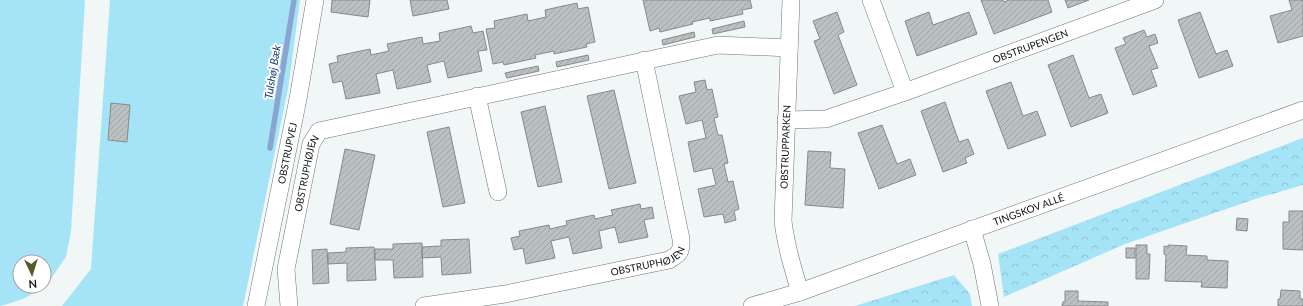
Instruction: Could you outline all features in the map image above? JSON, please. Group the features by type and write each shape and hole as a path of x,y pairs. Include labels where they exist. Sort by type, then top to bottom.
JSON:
{"street":[{"name":"OBSTRUPVEJ","path":"256,306 315,0"},
{"name":"OBSTRUPPARKEN","path":"791,0 783,221 787,247 800,292"},
{"path":"871,0 905,92"},
{"name":"OBSTRUPENGEN","path":"786,120 826,119 905,92 1155,0"},
{"name":"OBSTRUPHØJEN","path":"289,306 286,269 311,144 319,131 718,45 789,48"},
{"name":"OBSTRUPHØJEN","path":"424,306 512,292 669,260 678,255 682,247 681,239 644,60"},
{"path":"477,96 498,192"},
{"name":"TINGSKOV ALLÉ","path":"752,306 800,292 1303,110"},
{"path":"972,229 982,264 990,306"}],"green space":[{"path":"0,0 85,0 71,231 66,257 52,277 52,254 12,254 12,294 31,294 23,299 0,306"},
{"path":"110,0 300,0 288,89 243,306 62,306 91,269"},
{"path":"1303,138 1303,185 1255,199 1125,244 1004,297 998,254"},
{"path":"954,275 970,294 972,306 855,306"}],"building":[{"path":"332,0 370,0 368,17 331,12"},
{"path":"410,0 447,0 449,9 413,16"},
{"path":"643,0 750,0 752,8 742,10 743,14 710,21 710,18 660,32 659,28 650,31"},
{"path":"981,0 1003,0 1004,2 1009,0 1048,0 1052,12 994,34"},
{"path":"1065,0 1089,0 1068,8"},
{"path":"1289,0 1303,0 1303,36 1278,43 1270,16 1292,10"},
{"path":"577,3 578,9 588,7 595,42 586,44 587,47 554,54 554,51 535,55 536,58 504,65 503,62 493,64 486,29 495,28 494,21 527,14 528,21 546,17 545,10"},
{"path":"837,12 844,32 838,35 857,85 834,94 814,41 820,39 813,21"},
{"path":"929,12 933,25 969,12 977,34 917,56 905,21"},
{"path":"1200,12 1216,54 1227,50 1233,66 1199,78 1178,20"},
{"path":"744,21 745,27 713,34 712,29"},
{"path":"471,26 473,33 483,31 487,50 478,51 482,71 448,78 444,61 427,65 431,82 397,89 393,70 376,74 380,93 346,99 342,81 333,83 329,64 338,62 337,56 370,49 371,55 389,51 387,44 422,37 423,44 440,41 439,33"},
{"path":"1144,30 1147,37 1155,34 1158,43 1149,46 1158,68 1151,70 1157,86 1133,95 1115,48 1126,44 1123,38"},
{"path":"694,32 695,37 663,45 662,40"},
{"path":"588,55 589,60 557,67 556,62"},
{"path":"1073,55 1089,98 1101,94 1108,113 1071,127 1048,65"},
{"path":"538,66 539,71 507,78 505,73"},
{"path":"705,80 707,90 712,89 718,117 714,118 718,135 722,135 728,163 724,164 728,182 733,181 739,209 734,211 736,220 725,223 723,214 704,217 698,189 716,185 712,168 694,172 688,142 706,138 702,120 686,124 679,96 696,92 694,82"},
{"path":"1011,82 1023,116 1037,111 1046,135 1008,149 986,91"},
{"path":"614,90 636,183 609,189 587,96"},
{"path":"945,102 959,142 968,139 974,154 965,158 967,163 943,172 921,111"},
{"path":"111,103 130,105 127,142 108,140"},
{"path":"545,106 562,182 538,187 521,112"},
{"path":"882,125 897,164 910,159 916,175 879,189 858,133"},
{"path":"449,127 465,203 443,207 427,132"},
{"path":"345,149 375,155 359,230 330,224"},
{"path":"808,151 831,152 830,168 845,169 843,208 805,205"},
{"path":"640,204 641,209 652,207 654,218 644,220 648,237 619,243 615,227 599,231 602,248 573,254 569,237 551,241 555,258 526,264 523,248 514,250 511,238 520,236 519,231 549,225 550,229 567,225 566,221 594,215 595,219 613,215 611,210"},
{"path":"1289,211 1303,211 1303,250 1283,249 1283,222 1289,222"},
{"path":"1237,218 1248,219 1247,231 1236,230"},
{"path":"469,239 471,273 442,275 441,257 422,258 422,247 441,246 441,240"},
{"path":"422,243 423,277 394,278 393,260 375,260 375,249 393,249 393,244"},
{"path":"1136,245 1147,245 1147,254 1150,254 1149,279 1136,279"},
{"path":"1168,245 1187,246 1186,255 1207,256 1207,260 1228,261 1227,288 1201,287 1202,282 1165,281 1166,255 1164,254 1164,246 1168,247"},
{"path":"374,247 376,280 347,281 347,263 328,264 328,253 346,252 346,248"},
{"path":"1126,248 1135,248 1135,258 1126,258"},
{"path":"327,249 329,283 313,284 312,250"},
{"path":"1281,290 1300,291 1300,299 1303,299 1303,306 1278,306 1278,299 1280,299"},
{"path":"1065,291 1078,291 1078,301 1108,302 1108,306 1062,306 1063,302 1065,301"}],"waterway":[{"name":"Tulshøj Bæk","path":"270,148 294,0"}]}
